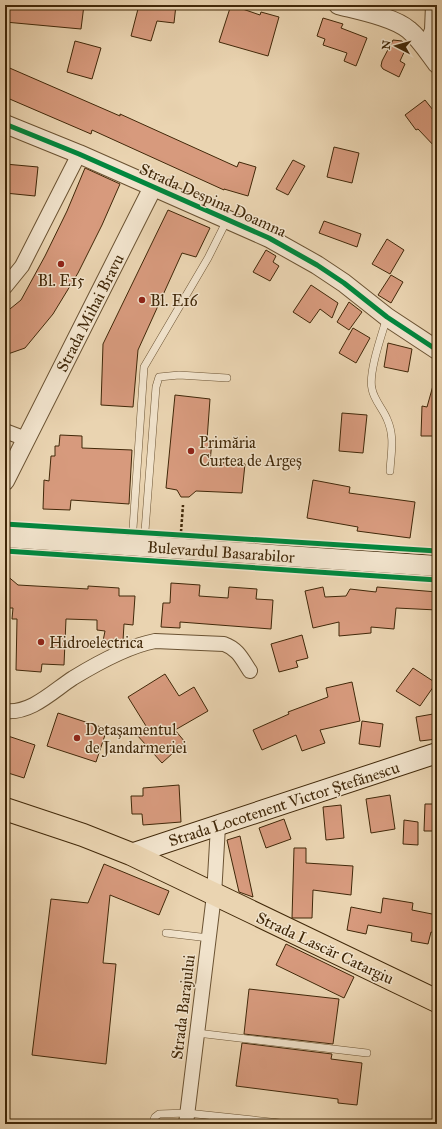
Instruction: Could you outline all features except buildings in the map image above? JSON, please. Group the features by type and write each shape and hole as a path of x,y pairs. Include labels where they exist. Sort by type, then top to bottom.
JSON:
{"main road":[{"name":"Bulevardul Basarabilor","path":"5,537 437,566"},
{"name":"Strada Locotenent Victor Ștefănescu","path":"131,854 437,753"},
{"name":"Strada Lascăr Catargiu","path":"5,809 83,835 131,854 437,1001"}],"street":[{"path":"338,5 381,17 408,29 425,47 437,64"},
{"path":"425,47 432,30 433,5"},
{"name":"Strada Despina Doamna","path":"5,124 79,154 269,238 312,262 344,283 387,316 437,350"},
{"path":"5,288 22,266 79,154"},
{"name":"Strada Mihai Bravu","path":"5,481 153,187"},
{"path":"5,431 26,440"},
{"path":"5,712 18,711 27,708 85,671 129,648 145,643 163,641 224,644 232,647 238,652 250,671"},
{"name":"Strada Barajului","path":"187,1118 214,895 218,826"}],"lane":[{"path":"138,546 144,367 208,258 228,220"},
{"path":"387,316 371,376 372,389 378,405 387,418 393,436 390,471"},
{"path":"138,546 156,387 159,377 179,375 227,378"},
{"path":"166,933 209,938"},
{"path":"197,1033 367,1053"},
{"path":"152,1124 155,1117 159,1114 187,1118 290,1124"}],"path":[{"path":"181,535 184,505"},
{"path":"174,535 189,536"}],"cycle path":[{"path":"5,124 79,154 269,238 317,265 344,283 387,317 437,350"},
{"path":"5,524 437,551"},
{"path":"5,551 437,580"}],"place":[{"name":"Bl. E15","path":"61,264"},
{"name":"Bl. E16","path":"142,300"},
{"name":"Primăria Curtea de Argeș","path":"191,451"},
{"name":"Hidroelectrica","path":"41,642"},
{"name":"Detașamentul de Jandarmeriei","path":"77,738"}]}
